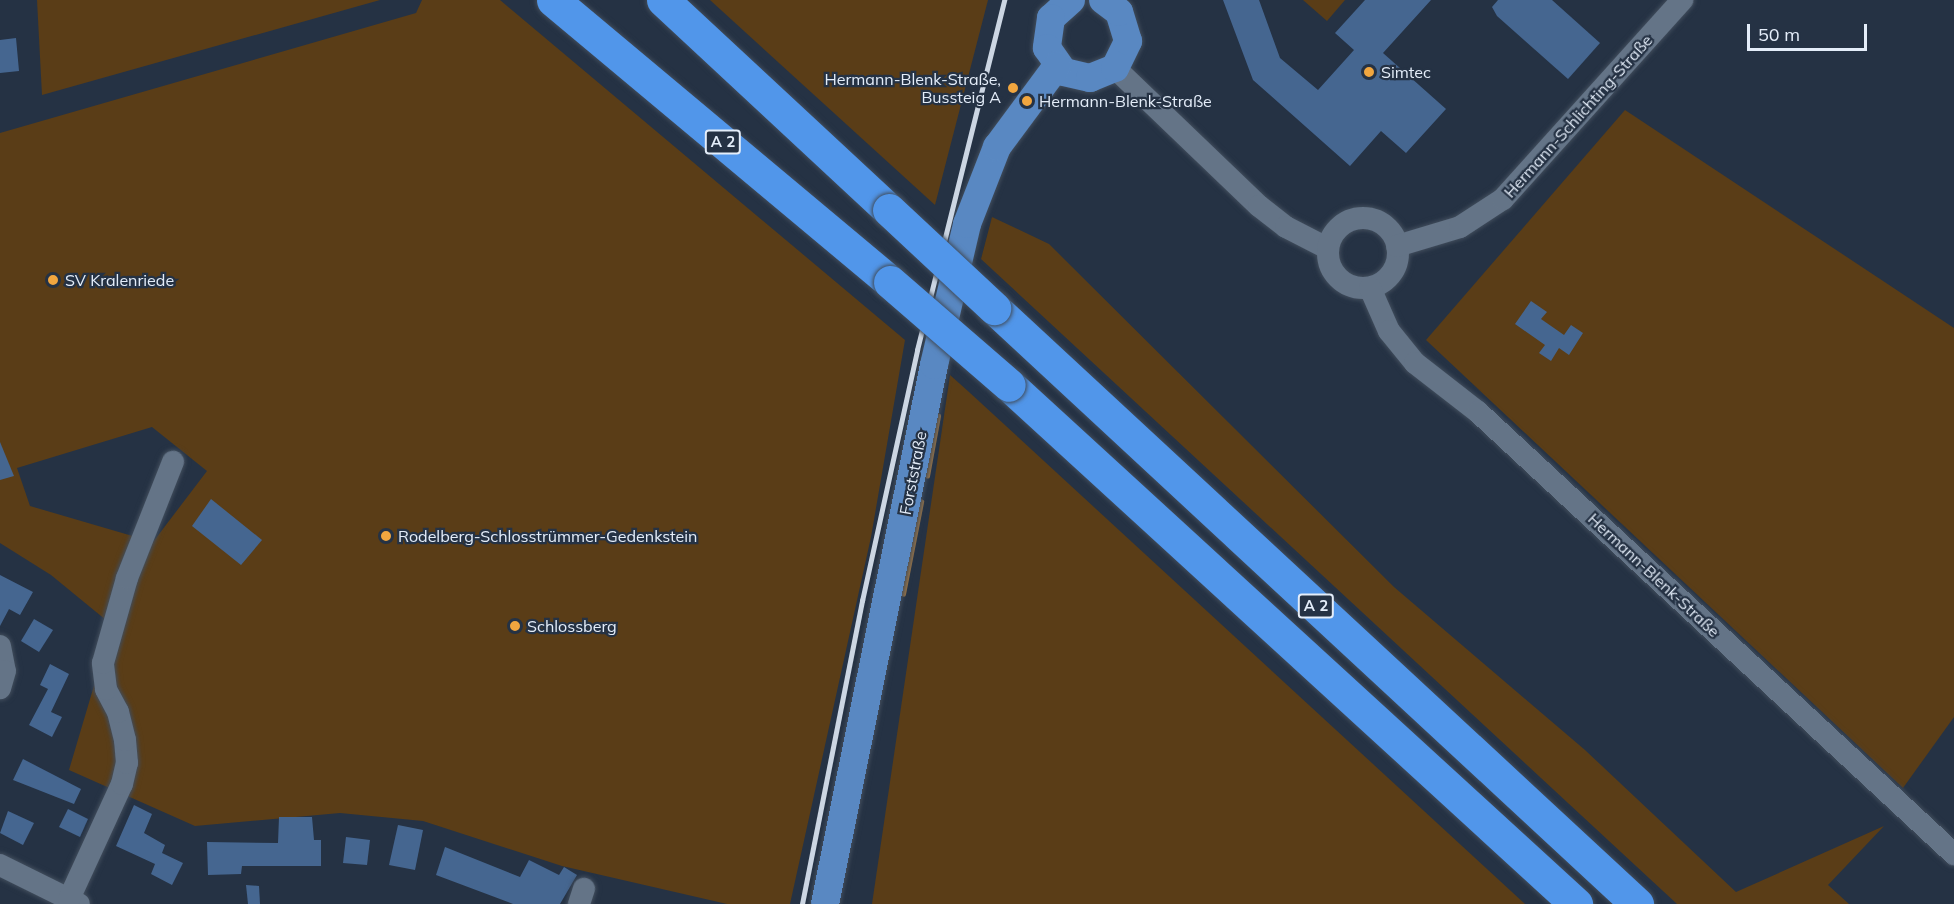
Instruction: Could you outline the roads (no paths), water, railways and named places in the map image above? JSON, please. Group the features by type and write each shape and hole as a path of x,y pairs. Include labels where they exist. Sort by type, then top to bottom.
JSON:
{"highway":[{"name":"A 2","path":"553,0 890,282 1009,385 1576,904"},
{"name":"A 2","path":"663,0 1637,904"}],"main road":[{"path":"1071,0 1056,10 1047,28 1047,48 1057,66 1081,78 1099,77 1114,68 1126,51 1127,31 1119,12 1103,0"},
{"name":"Forststraße","path":"825,904 934,365 967,224 997,147 1057,66"}],"street":[{"name":"Hermann-Schlichting-Straße","path":"1397,246 1460,227 1503,199 1682,0"},
{"path":"1114,68 1259,206 1286,227 1327,248"},
{"path":"1366,218 1389,230 1397,246 1395,269 1384,281 1370,288 1353,288 1338,279 1329,265 1327,248 1341,225 1366,218"},
{"name":"Hermann-Blenk-Straße","path":"1370,288 1385,325 1415,363 1478,412 1954,854"},
{"path":"0,865 74,901 122,784 127,763 125,740 106,688 103,663 127,578 173,462"},
{"path":"0,646 5,671 0,688"}],"waterway":[{"path":"927,476 938,416"},
{"path":"903,594 921,502"}],"railway":[{"path":"802,904 862,601 917,350 1004,0"}],"place":[{"name":"Simtec","path":"1369,72"},
{"name":"Hermann-Blenk-Straße, Bussteig A","path":"1013,88"},
{"name":"Hermann-Blenk-Straße","path":"1027,101"},
{"name":"SV Kralenriede","path":"53,280"},
{"name":"Rodelberg-Schlosstrümmer-Gedenkstein","path":"386,536"},
{"name":"Schlossberg","path":"515,626"}]}
